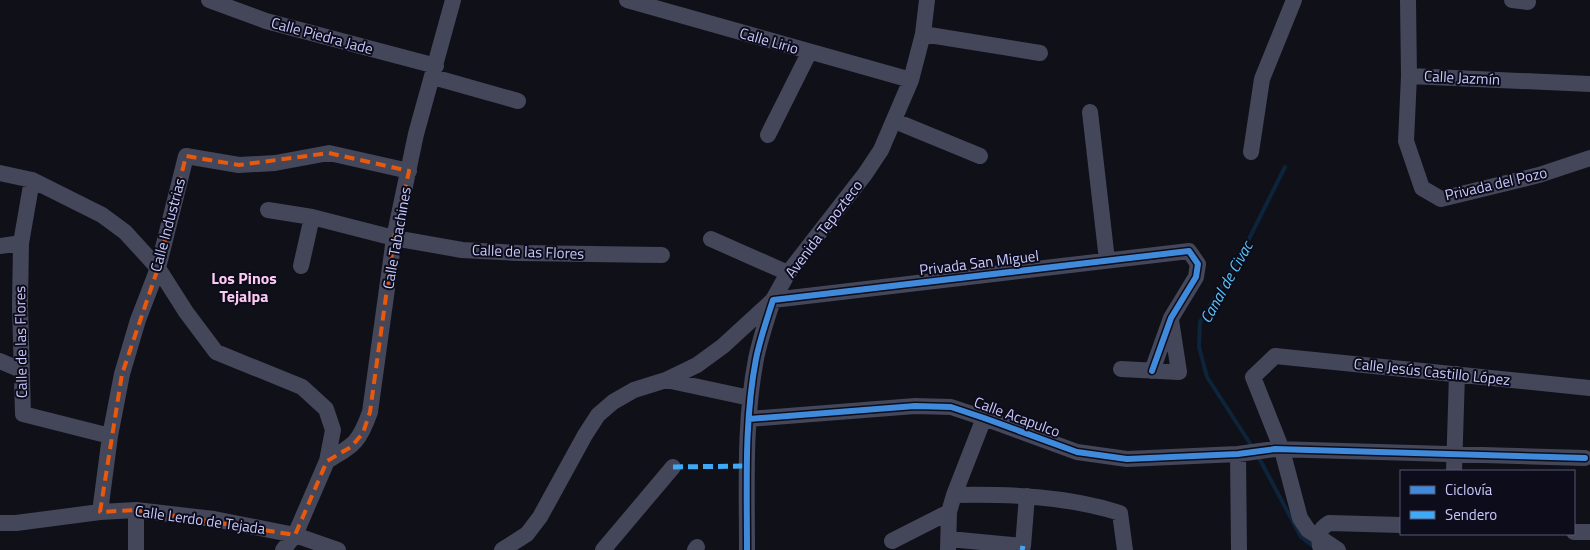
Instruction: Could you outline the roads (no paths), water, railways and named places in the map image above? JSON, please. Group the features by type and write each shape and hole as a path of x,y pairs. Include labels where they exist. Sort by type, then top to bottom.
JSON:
{"street":[{"name":"Calle Piedra Jade","path":"209,0 266,21 434,71 518,101"},
{"name":"Calle Tabachines","path":"327,461 351,447 363,433 370,412 394,238 416,134 453,0"},
{"name":"Calle Lirio","path":"627,0 911,80"},
{"name":"Avenida Tepozteco","path":"505,550 527,534 540,517 598,415 613,402 634,390 666,380 697,365 723,346 773,300 788,273 865,174 881,150 911,80 923,34 927,0"},
{"path":"1251,152 1262,79 1294,0"},
{"name":"Calle Jazmín","path":"1408,0 1409,76 1590,84"},
{"path":"923,34 1040,53"},
{"path":"768,135 810,53"},
{"name":"Privada del Pozo","path":"1409,76 1406,140 1422,188 1441,199 1539,175 1590,158"},
{"path":"1090,112 1107,260"},
{"path":"895,121 980,156"},
{"name":"Calle Industrias","path":"100,512 110,436 122,374 138,320 158,268 186,156 239,164 275,163 329,153 409,171"},
{"path":"0,173 32,180 102,215 125,232 158,268 186,312 216,352 302,387 326,409 333,430 327,461 295,534 283,550"},
{"name":"Calle de las Flores","path":"32,180 21,243 20,306 23,414 110,436"},
{"name":"Calle de las Flores","path":"268,210 312,217 394,238 471,250 519,253 662,255"},
{"path":"301,266 312,217"},
{"path":"711,239 788,273"},
{"path":"0,246 21,243"},
{"name":"Privada San Miguel","path":"773,300 1189,251 1198,264 1196,277 1171,318"},
{"path":"747,550 747,466 750,398 756,358 773,300"},
{"path":"1152,371 1171,318"},
{"path":"1121,369 1179,372 1171,318"},
{"name":"Calle Jesús Castillo López","path":"1278,450 1253,377 1275,356 1590,388"},
{"path":"0,361 21,370"},
{"path":"1454,470 1457,374"},
{"path":"666,380 750,398"},
{"name":"Calle Acapulco","path":"749,419 915,406 951,407 1077,452 1127,459 1278,450 1586,458"},
{"path":"984,418 949,512 948,544 1023,546 1026,496"},
{"path":"1278,450 1300,518 1319,544 1338,550"},
{"path":"1239,550 1244,453"},
{"path":"602,550 673,467"},
{"path":"954,495 1026,496 1096,505 1120,513 1124,550"},
{"path":"136,510 136,550"},
{"name":"Calle Lerdo de Tejada","path":"0,523 16,523 100,512 136,510 214,519 295,534 338,550"},
{"path":"892,541 949,512"},
{"path":"1319,544 1322,528 1329,523 1400,525"},
{"path":"1575,532 1590,532"}],"waterway":[{"name":"Canal de Civac","path":"1253,448 1207,377 1199,347 1200,322 1241,255 1285,167"},
{"name":"Canal de Civac","path":"1258,456 1301,537 1314,547"}],"district":[{"name":"Los Pinos Tejalpa","path":"244,287"}]}
